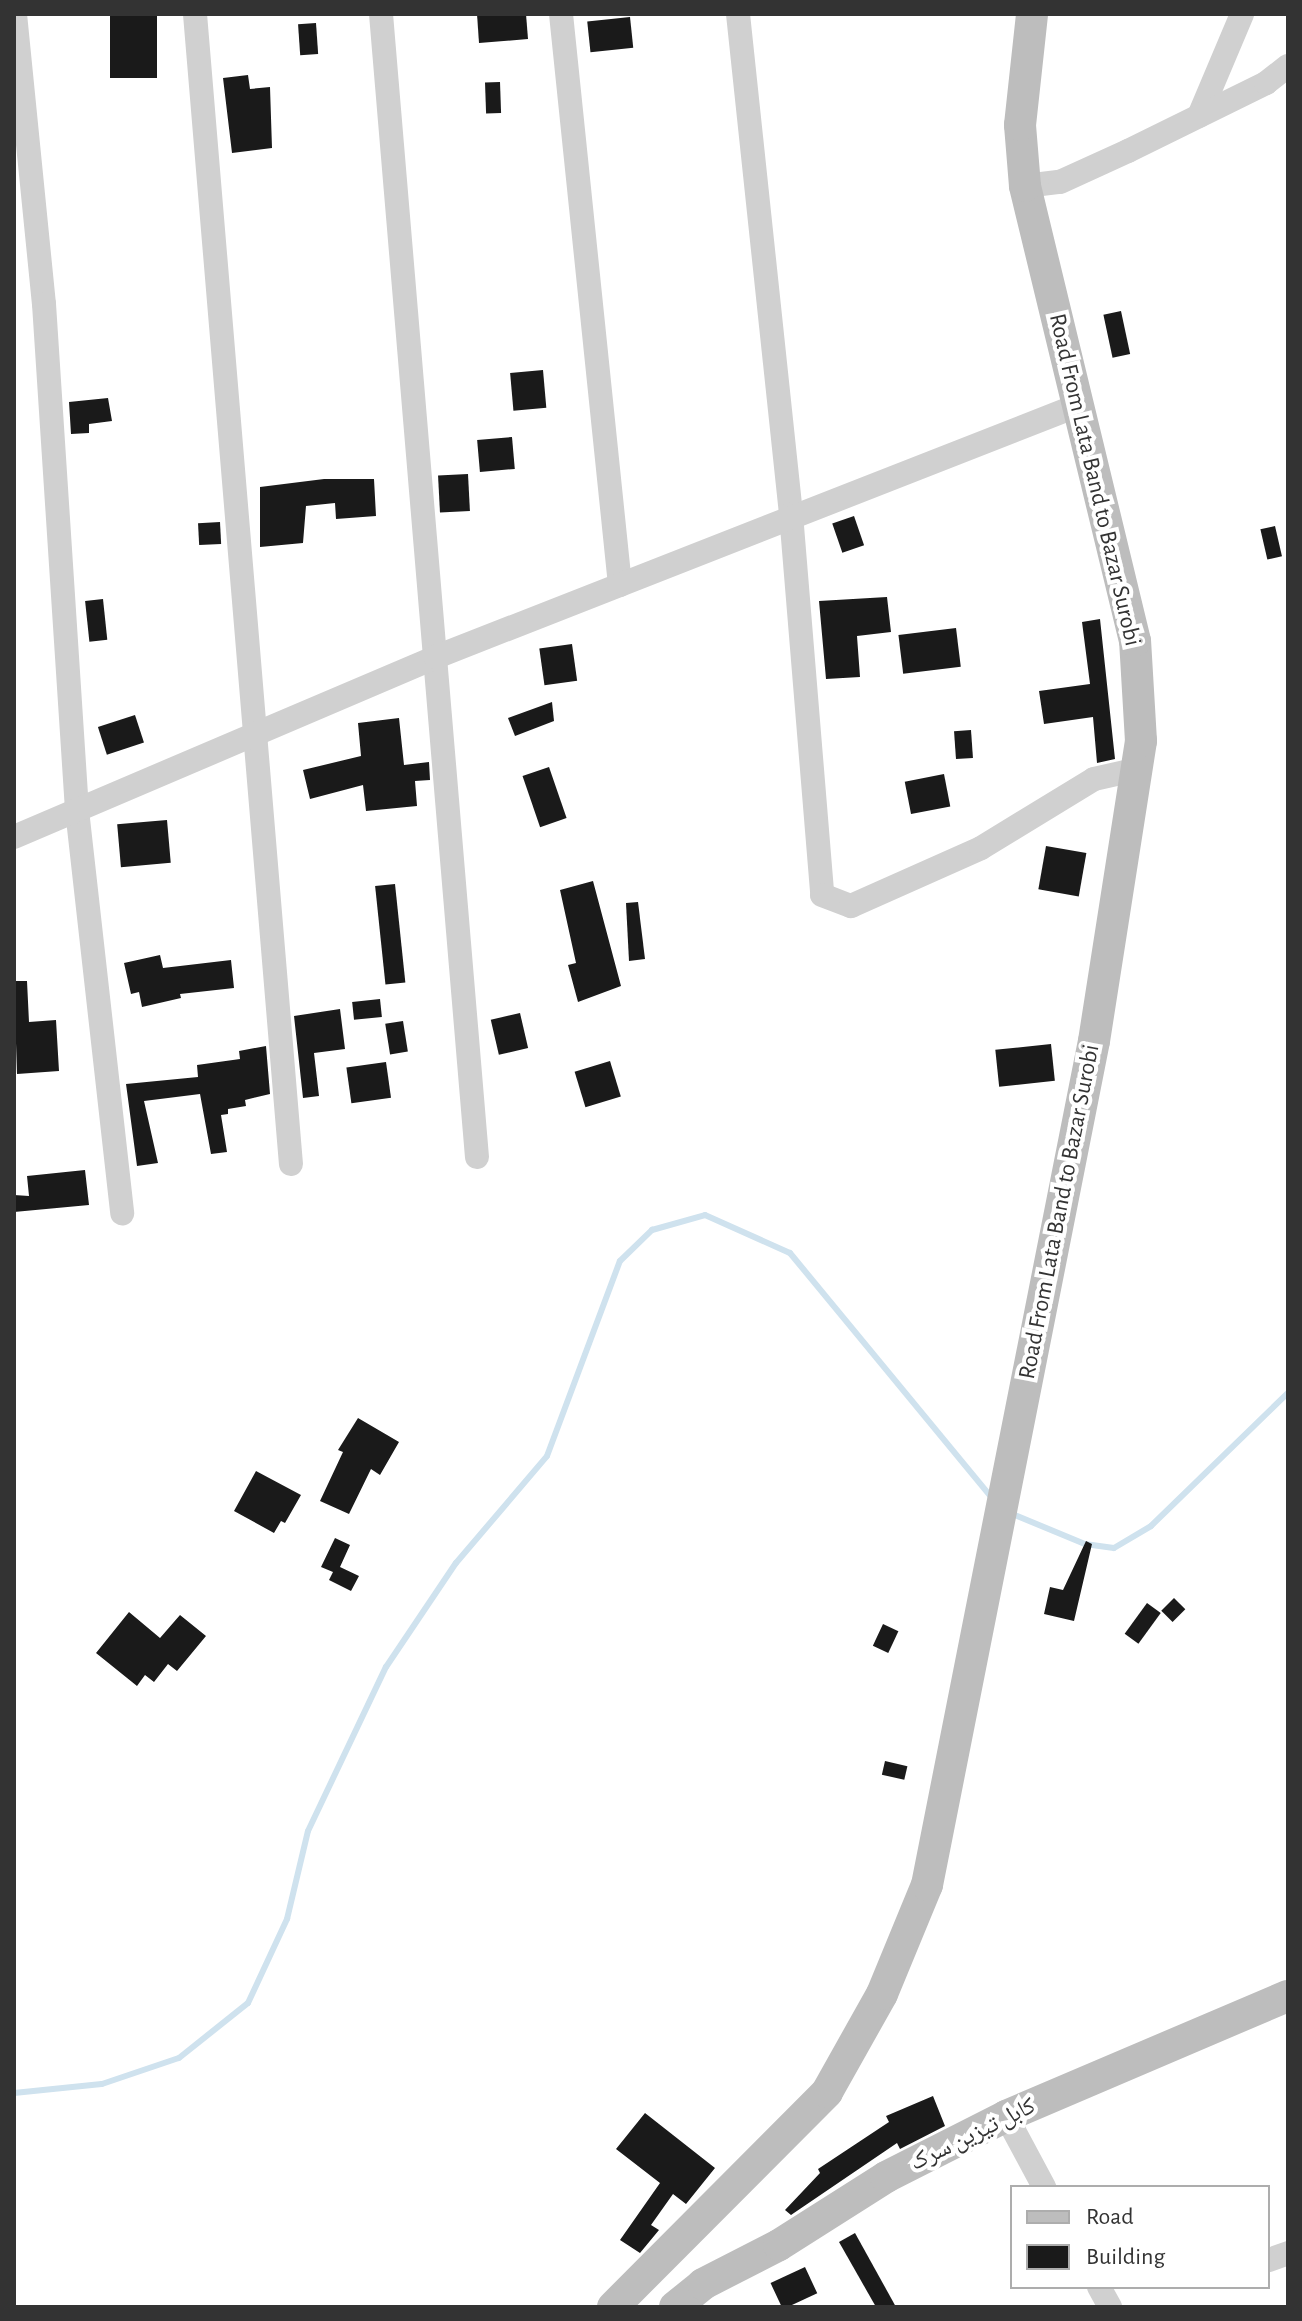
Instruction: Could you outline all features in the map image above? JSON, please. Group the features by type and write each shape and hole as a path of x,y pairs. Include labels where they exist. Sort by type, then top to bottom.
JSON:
{"main road":[{"name":"Road From Lata Band to Bazar Surobi","path":"613,2307 827,2092 882,1994 927,1885 1094,1041 1134,770 1141,741 1135,641 1025,186 1020,125 1032,14"},
{"name":"کابل تیزین سرک","path":"675,2307 703,2284 779,2245 886,2177 1006,2116 1288,1996"}],"street":[{"path":"15,14 44,304 77,810 122,1214"},
{"path":"195,14 291,1164"},
{"path":"381,14 477,1157"},
{"path":"561,14 620,585"},
{"path":"738,14 791,514 822,895 851,906 981,848 1094,779 1134,770"},
{"path":"1199,116 1242,14"},
{"path":"1025,186 1060,182 1199,116 1288,66"},
{"path":"14,837 436,657 791,514 1076,406"},
{"path":"1006,2116 1043,2185"},
{"path":"1100,2289 1110,2307"}],"building":[{"path":"110,14 157,14 157,78 110,78"},
{"path":"477,14 526,14 528,39 479,43"},
{"path":"630,17 633,48 590,52 587,21"},
{"path":"316,23 318,54 300,55 298,24"},
{"path":"248,75 250,89 270,87 272,148 232,153 223,78"},
{"path":"500,82 501,113 486,114 485,83"},
{"path":"1121,311 1130,354 1113,358 1103,315"},
{"path":"543,370 546,408 513,411 510,373"},
{"path":"108,398 112,421 89,424 89,433 71,434 69,402"},
{"path":"512,437 515,469 480,472 477,440"},
{"path":"468,474 470,511 440,513 438,476"},
{"path":"324,479 374,479 376,516 336,519 335,503 306,506 303,543 260,547 260,487"},
{"path":"854,516 864,545 842,553 832,523"},
{"path":"220,522 221,544 199,545 198,523"},
{"path":"1275,526 1282,556 1267,560 1260,529"},
{"path":"887,597 891,632 857,636 860,677 826,679 819,601"},
{"path":"103,599 107,640 89,642 85,601"},
{"path":"1100,619 1115,759 1097,763 1093,717 1044,724 1039,691 1090,684 1082,622"},
{"path":"956,628 961,667 903,674 898,635"},
{"path":"572,644 577,681 544,685 539,649"},
{"path":"552,702 554,721 515,736 508,718"},
{"path":"135,715 144,743 107,755 98,727"},
{"path":"399,718 404,765 429,762 430,780 415,781 417,806 366,811 363,785 310,799 303,770 361,756 358,723"},
{"path":"971,730 973,758 956,759 954,731"},
{"path":"549,767 567,818 540,827 523,776"},
{"path":"944,774 950,806 911,814 905,782"},
{"path":"167,820 171,863 121,867 117,824"},
{"path":"1046,846 1086,853 1079,896 1038,889"},
{"path":"593,881 621,986 578,1002 568,965 576,963 560,890"},
{"path":"395,884 405,982 385,985 375,886"},
{"path":"638,902 645,959 629,961 626,903"},
{"path":"160,955 163,968 231,960 234,988 180,994 181,998 142,1007 139,992 131,994 124,963"},
{"path":"14,981 27,981 29,1022 56,1020 59,1071 17,1074"},
{"path":"380,999 382,1017 354,1020 352,1002"},
{"path":"340,1009 345,1049 314,1053 319,1096 303,1098 294,1016"},
{"path":"520,1013 528,1048 499,1055 491,1020"},
{"path":"403,1021 408,1052 390,1054 385,1024"},
{"path":"1051,1044 1055,1081 999,1087 995,1050"},
{"path":"266,1046 270,1094 245,1100 246,1106 228,1109 228,1114 221,1115 227,1152 211,1154 200,1094 144,1101 158,1163 137,1166 126,1084 198,1077 197,1065 240,1059 239,1051"},
{"path":"610,1061 621,1096 585,1107 575,1072"},
{"path":"386,1062 391,1098 351,1103 346,1068"},
{"path":"85,1170 89,1205 14,1212 14,1195 29,1196 27,1176"},
{"path":"358,1418 399,1442 380,1475 371,1469 349,1514 320,1501 343,1452 338,1450"},
{"path":"256,1471 301,1495 285,1523 281,1521 274,1533 234,1511"},
{"path":"335,1538 350,1545 340,1567 359,1576 351,1591 329,1580 333,1572 321,1567"},
{"path":"1086,1541 1092,1544 1074,1621 1044,1614 1050,1587 1063,1590"},
{"path":"1174,1598 1185,1609 1173,1622 1161,1611"},
{"path":"1147,1603 1161,1613 1138,1644 1125,1634"},
{"path":"129,1612 160,1638 180,1615 206,1636 177,1671 168,1664 154,1682 145,1675 137,1686 96,1653"},
{"path":"883,1624 898,1631 888,1653 873,1646"},
{"path":"885,1761 907,1766 904,1780 882,1775"},
{"path":"933,2096 945,2126 900,2149 897,2143 791,2215 785,2210 820,2173 818,2169 889,2122 886,2116"},
{"path":"645,2113 715,2168 686,2204 673,2194 651,2225 659,2230 640,2253 620,2240 660,2183 616,2149"},
{"path":"855,2233 896,2307 876,2307 839,2242"},
{"path":"805,2267 817,2293 782,2307 771,2283"}],"waterway":[{"path":"14,2093 102,2084 179,2058 248,2003 287,1919 308,1831 386,1667 456,1563 547,1456 620,1261 652,1230 705,1215 790,1253 993,1499"},
{"path":"1010,1513 1085,1544 1114,1548 1151,1526 1288,1393"}]}
